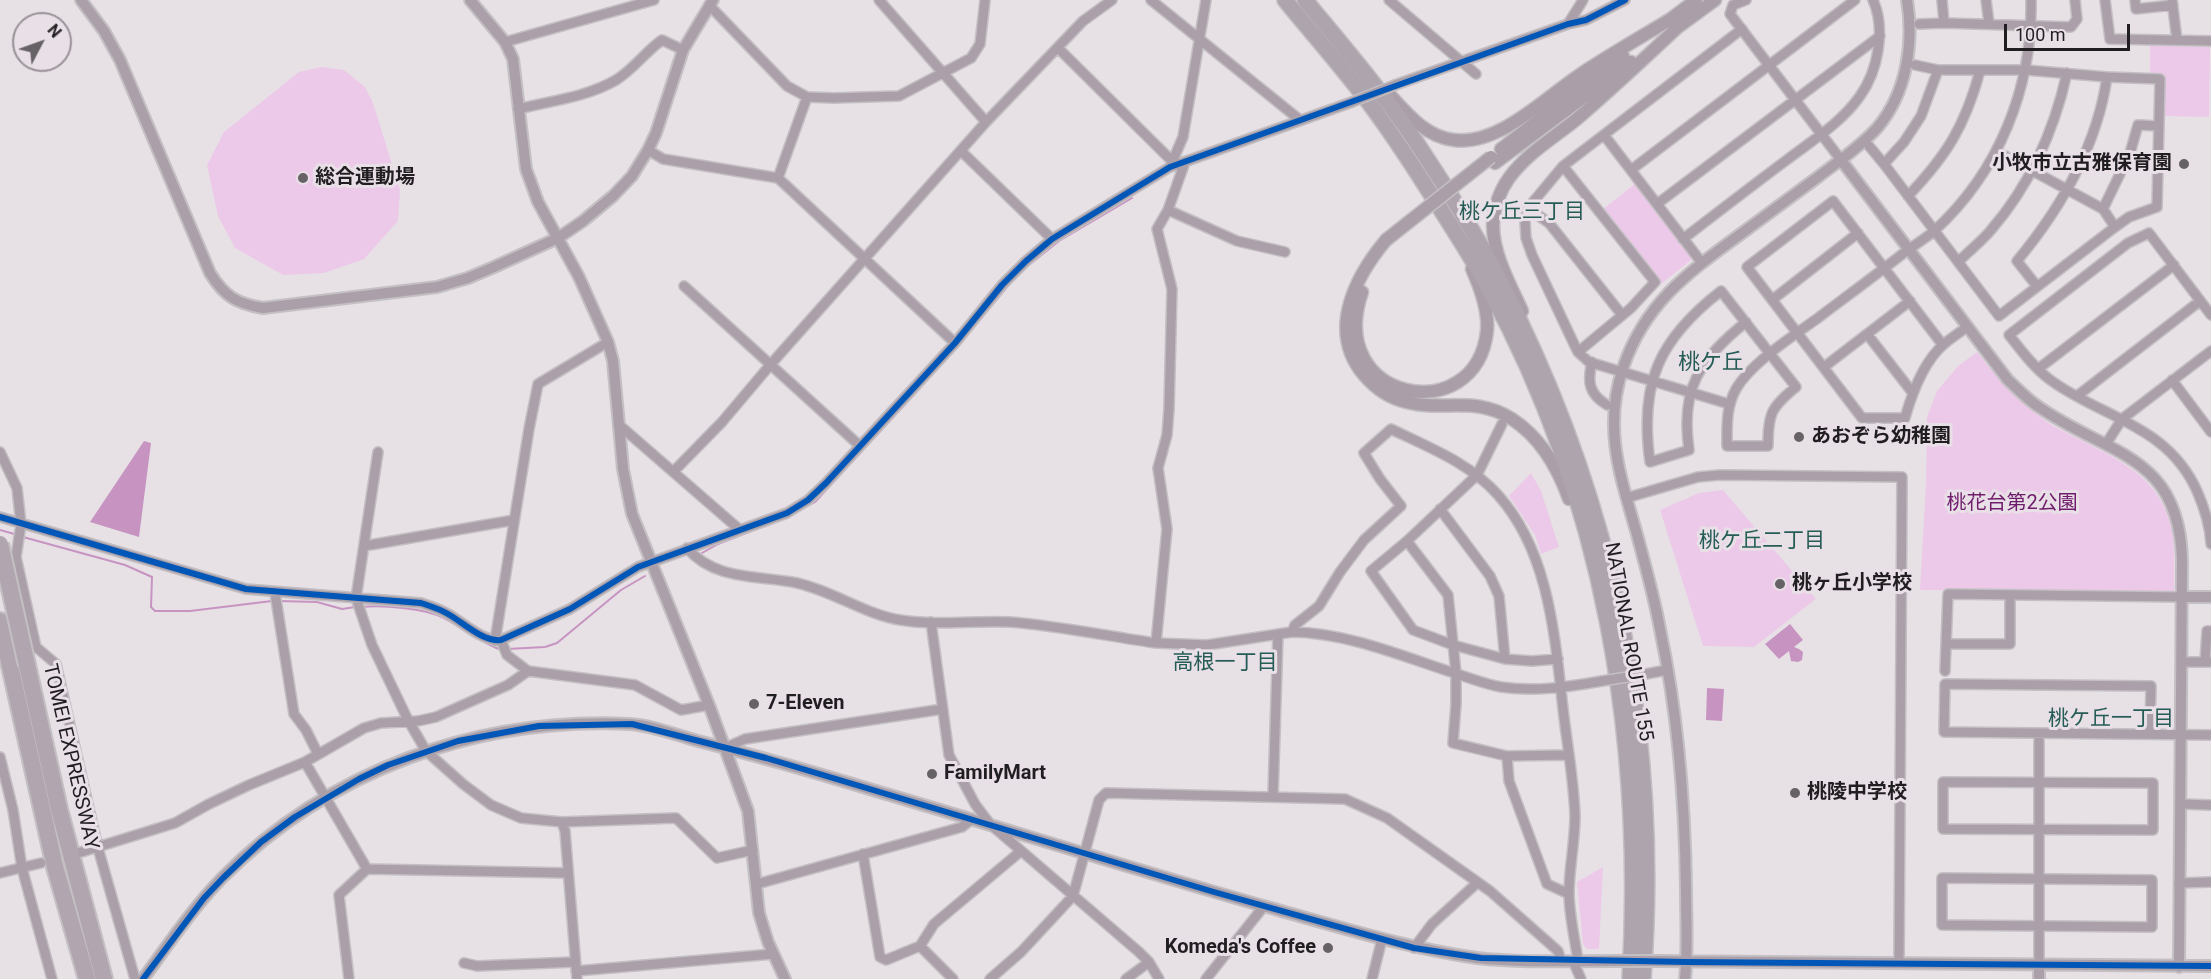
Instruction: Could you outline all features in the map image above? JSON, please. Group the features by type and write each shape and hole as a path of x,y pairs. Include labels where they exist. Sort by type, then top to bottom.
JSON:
{"highway":[{"name":"NATIONAL ROUTE 155","path":"1285,0 1368,101 1460,240 1489,290 1514,341 1559,447 1587,534 1606,615 1624,719 1632,806 1633,887 1630,979"},
{"name":"NATIONAL ROUTE 155","path":"1305,0 1383,96 1413,138 1477,240 1502,284 1571,439 1601,533 1622,620 1638,720 1645,804 1647,885 1643,979"},
{"name":"TOMEI EXPRESSWAY","path":"0,544 18,667 55,867 87,979"},
{"name":"TOMEI EXPRESSWAY","path":"0,621 18,667 104,979"}],"main road":[{"path":"1531,346 1525,318 1497,251 1493,226 1498,198 1514,172 1533,153 1626,76 1696,0"},
{"path":"1317,14 1410,117 1428,131 1443,138 1465,141 1477,140 1501,130 1580,75 1715,0"},
{"path":"1606,615 1561,477 1547,454 1530,434 1512,419 1492,409 1468,404 1422,404 1396,399 1377,388 1356,364 1347,336 1350,305 1364,269 1389,243 1493,160 1677,21"},
{"path":"1389,243 1365,282 1358,308 1358,336 1365,360 1375,375 1396,388 1422,393 1444,388 1467,373 1476,362 1487,331 1482,298 1460,240"}],"street":[{"path":"81,0 104,31 120,60 210,273 229,297 244,305 263,308 437,287 468,278 558,238 584,221 614,196 632,176 648,150 656,133 683,50 711,2 787,86 807,97 834,98 900,96 971,58 980,44 985,0"},
{"path":"470,0 505,42 513,59 526,169 538,202 597,314 608,342 613,361 623,469 632,514 709,705 748,811 759,913 773,954 785,979"},
{"path":"505,42 654,0"},
{"path":"879,0 986,122"},
{"path":"674,471 722,422 986,122 1083,21 1112,0"},
{"path":"1151,0 1300,120"},
{"path":"1171,164 1183,137 1206,0"},
{"path":"1389,0 1476,74"},
{"path":"1568,24 1582,0"},
{"path":"498,640 570,609 638,567 652,561 692,554 740,530 787,513 808,500 955,344 1002,285 1026,261 1052,239 1171,164 1185,162 1395,85 1568,24 1586,20 1625,0"},
{"path":"1746,0 1734,5 1730,14 2008,380 2038,407 2130,456 2148,471 2171,503 2181,541 2182,597 2179,734 2179,967"},
{"path":"1631,170 1855,0"},
{"path":"1683,239 1821,134 1846,113 1861,95 1872,72 1880,36 1873,0"},
{"path":"1685,979 1687,962 1683,804 1677,740 1661,631 1648,574 1616,460 1613,429 1614,403 1622,371 1636,335 1654,307 1674,286 1841,160 1880,125 1901,84 1910,43 1910,19 1906,0"},
{"path":"1942,0 1944,23"},
{"path":"1986,0 1989,23"},
{"path":"1746,322 1712,352 1699,371 1690,393 1687,411 1686,431 1689,450 1650,462 1646,434 1647,407 1652,381 1663,354 1682,325 1721,291 1746,322 1771,354 1796,387 1775,405 1770,414 1768,446 1727,446 1729,404 1744,377 1771,354 1797,333 1934,231 1976,184 2008,128 2026,70 2032,26 2031,0"},
{"path":"1919,24 1989,23 2071,27 2077,19 2075,0"},
{"path":"2105,0 2110,39 2208,41"},
{"path":"2135,0 2136,9 2172,2 2177,40"},
{"path":"1729,404 1592,362 1578,352 1532,255 1526,238 1525,221 1528,208 1535,197 1563,166 1742,29"},
{"path":"1657,204 1880,36"},
{"path":"518,109 594,90 616,80 636,66 662,40 683,50"},
{"path":"1058,48 1171,164"},
{"path":"1869,146 1999,316 2036,285 2129,217 2157,207 2160,79 2107,78 2026,70 1938,70 1915,65"},
{"path":"1884,164 1904,142 1921,116 1938,70"},
{"path":"1908,196 1933,170 1949,148 1972,100 1980,71"},
{"path":"1958,262 1991,230 2032,171 2047,141 2060,105 2067,74"},
{"path":"2036,285 2017,261 2043,230 2067,190 2093,133 2104,99 2107,78"},
{"path":"778,178 807,97"},
{"path":"2103,209 2130,153 2138,125 2158,126"},
{"path":"1604,135 1702,263"},
{"path":"648,150 663,159 778,178 955,344"},
{"path":"961,151 1052,239"},
{"path":"1996,152 2103,209 2115,227"},
{"path":"1155,643 1167,529 1158,468 1167,435 1172,289 1157,229 1168,210 1185,162"},
{"path":"1563,166 1655,282 1622,315 1578,352"},
{"path":"1942,345 1833,201 1748,267 1862,418 1905,418 1912,392 1932,357 1942,345 1967,327"},
{"path":"1528,208 1549,223 1622,315"},
{"path":"1168,210 1236,241 1285,252"},
{"path":"1772,300 1858,233"},
{"path":"2211,315 2149,233 2128,243 2009,334 2049,379 2077,396 2122,418 2148,434 2174,455 2194,483 2210,522 2211,544"},
{"path":"2038,369 2174,265"},
{"path":"684,286 860,446"},
{"path":"1824,367 1910,301"},
{"path":"2077,396 2200,301"},
{"path":"1867,334 1912,392"},
{"path":"498,640 514,520 538,384 608,342"},
{"path":"2106,444 2122,418 2210,354"},
{"path":"1592,362 1588,377 1595,398 1607,405"},
{"path":"2172,380 2211,432"},
{"path":"618,424 740,530"},
{"path":"1502,424 1477,475 1407,541 1371,570 1413,630 1454,645 1505,659 1532,661 1558,659"},
{"path":"1292,632 1295,625 1319,606 1340,572 1364,540 1401,506 1364,453 1391,429 1456,462 1477,475 1498,494 1526,535 1541,578 1558,659 1575,817 1569,894 1571,961"},
{"path":"0,452 17,488 19,531 16,557 36,647 56,664 98,848 135,979"},
{"path":"378,452 358,604 372,645 408,720 426,751 491,805 521,818 562,822 676,818 717,858 753,850"},
{"path":"1626,498 1698,477 1720,475 1902,477 1899,963"},
{"path":"1440,509 1490,576 1499,596 1505,659"},
{"path":"0,517 19,531 276,598 358,604 421,603 446,613 472,630 498,640 507,654 528,671 635,685 681,710 709,705"},
{"path":"364,546 514,520"},
{"path":"1407,541 1448,595 1456,674 1453,743 1507,756 1569,755"},
{"path":"692,554 717,570 819,589 874,612 900,620 1010,622 1155,643 1207,645 1292,632 1349,639 1498,686 1525,689 1561,688 1667,670"},
{"path":"1945,671 1948,594 2211,597"},
{"path":"1946,644 2010,644 2010,595"},
{"path":"0,601 25,597"},
{"path":"276,598 294,714 306,730 318,754"},
{"path":"931,622 949,754 975,804 990,824 1149,962 1159,979"},
{"path":"2181,662 2208,662 2207,631 2211,631"},
{"path":"1273,796 1278,634"},
{"path":"78,853 175,824 219,799 305,762 364,728 381,723 418,721 462,707 508,685 528,671"},
{"path":"2150,734 2151,686 1945,684 1944,732 2211,735"},
{"path":"725,748 745,740 943,709"},
{"path":"143,979 186,920 223,878 261,842 325,797 388,765 458,741 539,726 632,724 725,748 1414,948 1481,958 1571,961 2211,966"},
{"path":"2038,979 2039,734"},
{"path":"1507,756 1509,781 1547,884 1569,894"},
{"path":"0,757 22,868 52,979"},
{"path":"305,762 367,869"},
{"path":"1943,782 2039,783 2153,783 2153,830 1943,829 1943,782"},
{"path":"990,979 1021,952 1073,896 1099,800 1106,793 1344,799 1387,818 1490,891 1571,961 1581,979"},
{"path":"2180,804 2211,805"},
{"path":"757,884 962,827 972,819"},
{"path":"562,822 565,831 576,971"},
{"path":"863,854 880,957 886,960 920,945 934,924 1022,851"},
{"path":"0,873 41,863"},
{"path":"349,979 339,895 367,869 568,873"},
{"path":"1942,878 2152,880 2152,927 2038,927 1942,925 1942,878"},
{"path":"2179,883 2211,882"},
{"path":"1414,948 1432,924 1477,883"},
{"path":"1206,979 1264,906"},
{"path":"1372,979 1382,939"},
{"path":"920,945 953,979"},
{"path":"464,963 477,966 576,971 773,954"},
{"path":"1126,979 1149,962"}],"green space":[{"path":"2150,45 2210,47 2209,117 2163,116 2164,74 2150,73"},
{"name":"総合運動場","path":"322,67 344,70 365,87 373,103 400,190 398,221 364,259 324,273 283,275 235,248 218,216 207,165 224,132 299,72"},
{"path":"1636,183 1691,256 1691,260 1661,284 1602,210"},
{"name":"桃花台第2公園","path":"1977,352 2030,410 2052,425 2110,455 2144,479 2157,495 2167,514 2173,537 2174,592 1920,590 1927,417 1937,391 1958,366"},
{"path":"1531,473 1541,491 1559,547 1541,554 1535,535 1509,496"},
{"path":"1723,490 1816,599 1754,647 1703,646 1660,510 1699,493"},
{"path":"1603,867 1599,949 1587,949 1583,944 1577,882"}],"shaded area":[{"path":"144,441 151,443 139,537 90,522"},
{"path":"1790,624 1803,640 1794,647 1803,652 1802,660 1798,662 1791,661 1789,651 1779,659 1765,644"},
{"path":"1707,688 1724,689 1722,721 1706,720"}],"waterway":[{"path":"1024,269 1059,241 1132,198"},
{"path":"958,346 1012,281"},
{"path":"790,516 815,502 920,388"},
{"path":"702,553 718,544 782,519"},
{"path":"0,530 18,535"},
{"path":"23,537 125,565 152,577 151,607 155,611 190,611 272,601"},
{"path":"507,649 545,647 557,643 621,590 645,576"},
{"path":"278,601 317,602 342,609 355,607"},
{"path":"361,607 403,608 436,615 501,650"}],"cycle path":[{"path":"0,517 246,589 421,603 445,612 487,638 501,640 570,609 638,567 787,513 808,500 955,343 1002,285 1026,261 1052,239 1170,167 1568,24 1586,20 1625,0"},
{"path":"143,979 204,898 261,842 295,817 359,779 388,765 458,741 539,726 632,724 766,758 1214,892 1414,948 1481,958 2211,966"}],"place":[{"name":"小牧市立古雅保育園","path":"2184,164"},
{"name":"総合運動場","path":"303,178"},
{"name":"あおぞら幼稚園","path":"1799,437"},
{"name":"桃ヶ丘小学校","path":"1780,584"},
{"name":"7-Eleven","path":"754,704"},
{"name":"FamilyMart","path":"932,774"},
{"name":"桃陵中学校","path":"1795,793"},
{"name":"Komeda's Coffee","path":"1328,948"}],"district":[{"name":"桃ケ丘三丁目","path":"1522,213"},
{"name":"桃ケ丘","path":"1711,363"},
{"name":"桃ケ丘二丁目","path":"1762,542"},
{"name":"高根一丁目","path":"1225,664"},
{"name":"桃ケ丘一丁目","path":"2111,720"}]}
